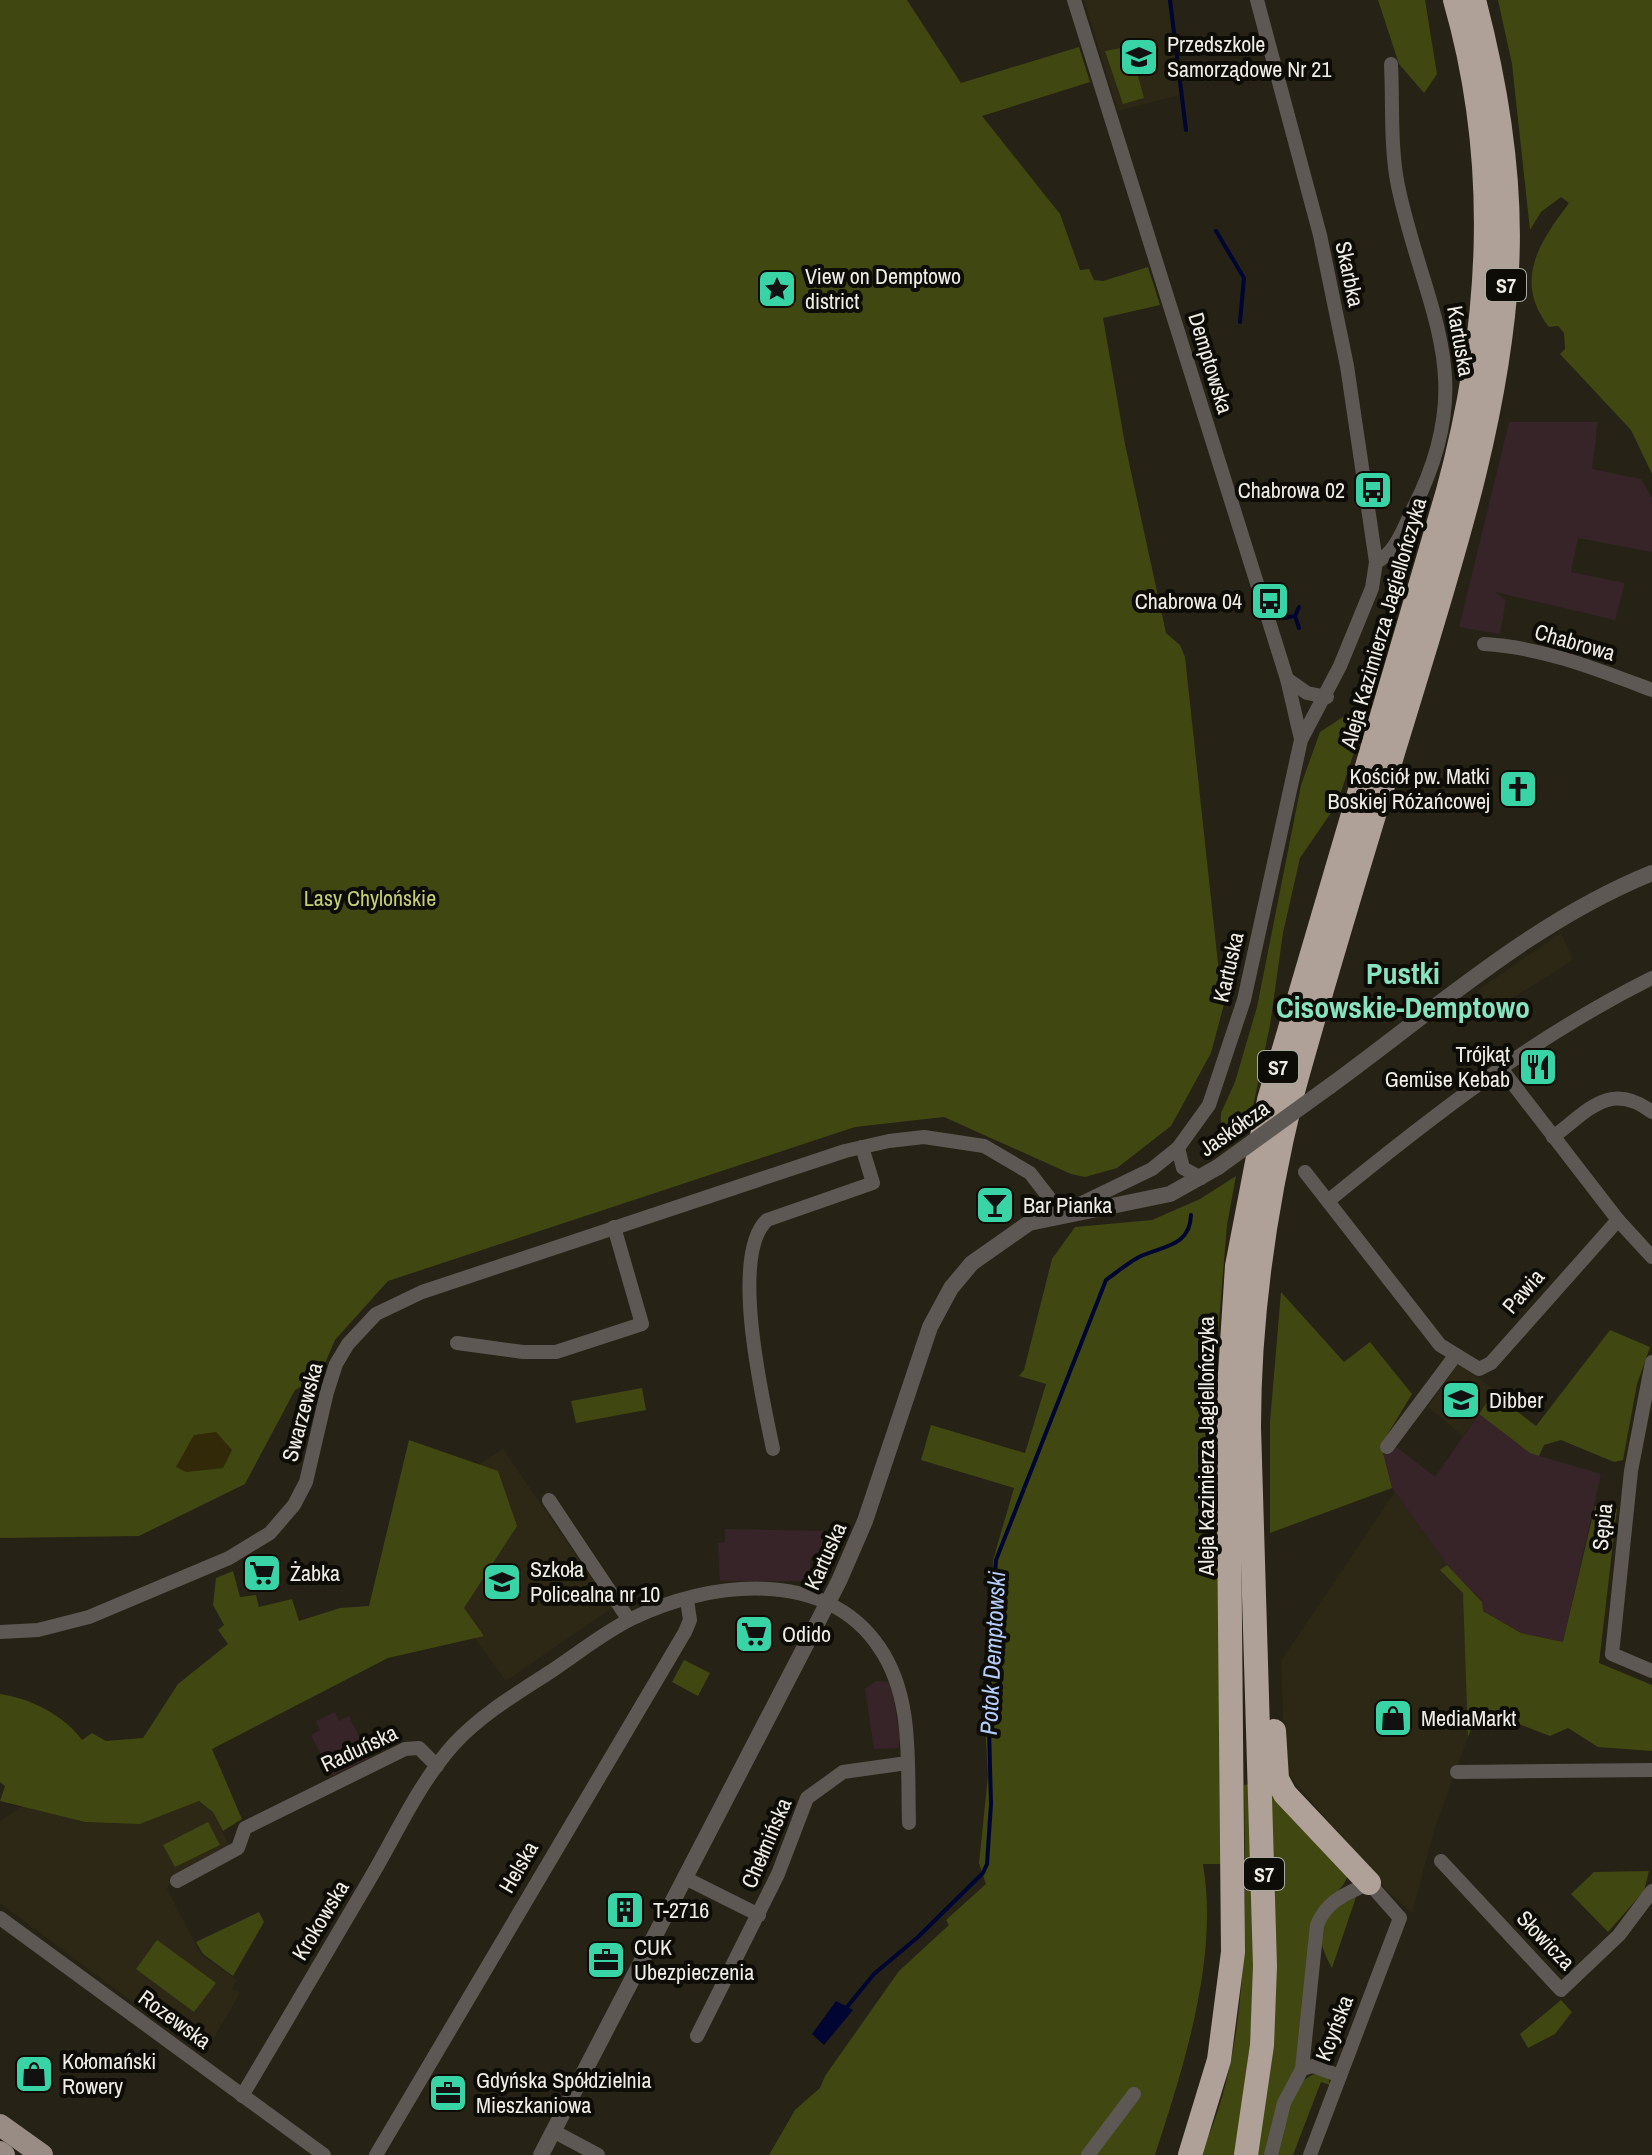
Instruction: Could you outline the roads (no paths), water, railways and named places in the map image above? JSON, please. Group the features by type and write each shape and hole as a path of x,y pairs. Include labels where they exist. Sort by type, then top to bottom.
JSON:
{"highway":[{"name":"Aleja Kazimierza Jagiellończyka","path":"1190,2155 1219,2060 1233,1952 1228,1404 1231,1328 1245,1208 1269,1100 1414,617 1460,448 1481,335 1487,251 1485,169 1471,72 1455,0"},
{"name":"Aleja Kazimierza Jagiellończyka","path":"1246,2155 1262,2045 1265,1966 1252,1591 1250,1345 1258,1265 1274,1165 1306,1041 1449,568 1499,350 1507,269 1506,170 1492,75 1474,0"},
{"path":"1252,1591 1269,1657 1277,1779 1285,1794 1369,1883"}],"main road":[{"path":"0,2125 42,2155"}],"street":[{"name":"Demptowska","path":"1074,0 1287,679 1301,726 1301,740"},
{"name":"Skarbka","path":"1257,0 1320,235 1347,366 1376,562"},
{"name":"Kartuska","path":"541,2155 687,1879 857,1544 930,1327 943,1302 972,1263 998,1242 1029,1223 1061,1213 1136,1179 1178,1148 1209,1105 1233,1038 1301,740 1327,697 1372,588 1376,562 1387,556 1397,540 1421,494 1436,454 1448,384 1436,314 1398,187 1391,64"},
{"name":"Chabrowa","path":"1484,644 1504,645 1572,662 1652,690"},
{"path":"1287,679 1307,693 1327,697"},
{"name":"Jaskółcza","path":"1061,1213 1153,1198 1201,1178 1540,932 1597,899 1652,873"},
{"path":"1328,1201 1500,1067 1578,1017 1652,978"},
{"path":"1500,1067 1618,1220 1652,1257"},
{"path":"1553,1137 1608,1098 1634,1099 1652,1112"},
{"name":"Swarzewska","path":"0,1632 38,1630 89,1617 247,1548 270,1533 294,1505 312,1464 336,1364 360,1328 376,1314 422,1292 862,1147 924,1137 976,1143 1015,1161 1030,1173 1061,1213"},
{"path":"773,1449 756,1359 751,1252 767,1220 873,1183 862,1147"},
{"path":"1178,1148 1183,1168 1201,1178"},
{"path":"1305,1172 1418,1319 1455,1356 1387,1447"},
{"name":"Pawia","path":"1455,1356 1470,1366 1486,1368 1618,1220"},
{"path":"457,1343 523,1352 556,1352 642,1324 614,1227"},
{"name":"Sępia","path":"1652,1362 1631,1471 1612,1654 1652,1671"},
{"path":"549,1500 629,1620"},
{"path":"437,1766 483,1717 629,1620 687,1600 747,1589 775,1589 808,1594 829,1603 856,1620 880,1648 891,1669 904,1713 909,1823"},
{"name":"Helska","path":"376,2155 685,1632 690,1620 687,1600"},
{"name":"Raduńska","path":"177,1881 238,1848 245,1828 405,1749 419,1748 437,1766"},
{"name":"Chełmińska","path":"697,2036 759,1915 807,1798 843,1772 907,1763"},
{"name":"Krokowska","path":"242,2096 437,1766"},
{"path":"1457,1772 1652,1770"},
{"name":"Słowicza","path":"1441,1861 1561,1990 1619,1935 1652,1891"},
{"name":"Chełmińska","path":"687,1879 759,1915"},
{"path":"1271,2155 1284,2103 1302,2069 1317,1925 1334,1899 1369,1883"},
{"name":"Kcyńska","path":"1310,2155 1400,1918 1369,1883"},
{"name":"Rozewska","path":"0,1918 324,2155"},
{"path":"1302,2069 1313,2066 1340,2076"},
{"path":"1088,2155 1134,2094"},
{"path":"555,2132 598,2155"}],"water":[{"path":"836,2001 853,2010 824,2045 812,2034"}],"waterway":[{"name":"Potok Demptowski","path":"1170,0 1186,130"},
{"name":"Potok Demptowski","path":"1216,231 1244,278 1240,322"},
{"name":"Potok Demptowski","path":"1299,607 1295,616 1299,628"},
{"path":"1283,618 1295,616"},
{"name":"Potok Demptowski","path":"847,2007 874,1974 918,1937 983,1873 987,1864 991,1804 988,1690 996,1644 993,1606 996,1560 1106,1280 1139,1257 1180,1239 1186,1234 1191,1215"}],"place":[{"name":"Przedszkole Samorządowe Nr 21","path":"1139,57"},
{"name":"View on Demptowo district","path":"777,289"},
{"name":"Chabrowa 02","path":"1373,490"},
{"name":"Chabrowa 04","path":"1270,601"},
{"name":"Kościół pw. Matki Boskiej Różańcowej","path":"1518,789"},
{"name":"Trójkąt Gemüse Kebab","path":"1538,1067"},
{"name":"Bar Pianka","path":"995,1205"},
{"name":"Dibber","path":"1461,1400"},
{"name":"Żabka","path":"262,1573"},
{"name":"Szkoła Policealna nr 10","path":"502,1582"},
{"name":"Odido","path":"754,1634"},
{"name":"MediaMarkt","path":"1393,1718"},
{"name":"T-2716","path":"625,1910"},
{"name":"CUK Ubezpieczenia","path":"606,1960"},
{"name":"Kołomański Rowery","path":"34,2074"},
{"name":"Gdyńska Spółdzielnia Mieszkaniowa","path":"448,2093"}],"district":[{"name":"Pustki Cisowskie-Demptowo","path":"1403,990"}],"park label":[{"name":"Lasy Chylońskie","path":"370,898"}]}
